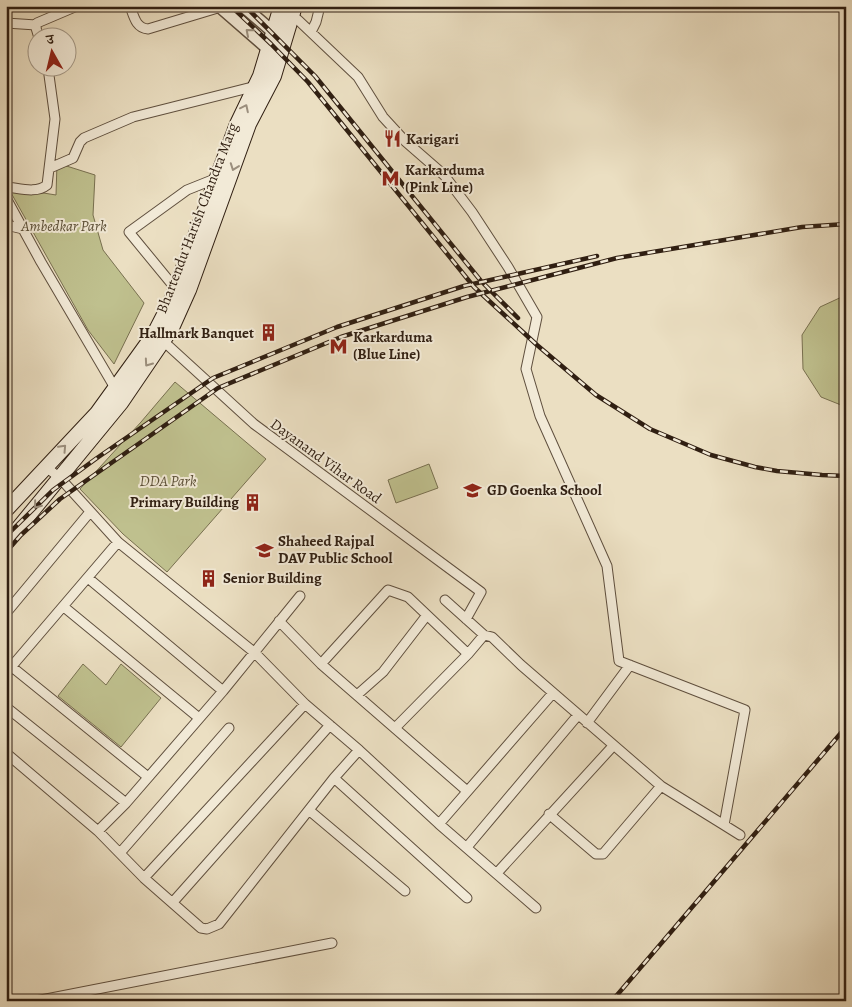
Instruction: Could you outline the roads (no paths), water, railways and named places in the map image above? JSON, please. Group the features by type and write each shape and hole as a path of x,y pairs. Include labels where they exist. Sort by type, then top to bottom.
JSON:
{"main road":[{"name":"Bhartendu Harish Chandra Marg","path":"6,543 121,403 159,338 175,288 237,124 256,86 273,32 287,9"},
{"name":"Bhartendu Harish Chandra Marg","path":"6,510 97,413 115,388 159,338 172,328 189,290 249,124 274,76 284,41 287,9"}],"street":[{"path":"6,23 36,26 39,22 77,6"},
{"path":"130,6 138,25 141,28 148,29 220,7 279,59"},
{"path":"243,6 284,41"},
{"path":"311,32 320,6"},
{"path":"287,9 358,77 384,118 405,141 444,175 472,212 508,267 537,317 526,369 540,416 607,566 618,661 745,710 724,825"},
{"path":"6,187 33,190 44,188 47,185 55,119 49,78"},
{"path":"50,168 73,158 80,142 84,138 119,122 132,117 256,86"},
{"path":"175,288 129,232 188,190 217,178"},
{"path":"6,198 115,388"},
{"path":"6,225 23,229"},
{"name":"Dayanand Vihar Road","path":"159,338 254,424 481,592 466,619"},
{"path":"46,467 60,478 118,542 255,653 305,704 536,908"},
{"path":"6,613 90,512"},
{"path":"118,542 9,670 148,777"},
{"path":"88,578 223,691"},
{"path":"321,664 388,590 408,597 468,654"},
{"path":"98,831 126,803 223,691 300,596"},
{"path":"445,600 484,635 492,637 613,746 661,786 740,835"},
{"path":"64,607 199,718"},
{"path":"357,695 383,672 427,615"},
{"path":"279,621 321,664 467,791"},
{"path":"395,728 468,654 484,635"},
{"path":"587,723 630,665"},
{"path":"440,824 553,693"},
{"path":"144,878 305,704"},
{"path":"6,707 126,803"},
{"path":"467,847 578,715"},
{"path":"173,902 330,725"},
{"path":"120,853 229,728"},
{"path":"497,873 613,746"},
{"path":"6,753 98,831 144,878 201,928 207,929 219,924 334,778 359,750"},
{"path":"334,778 467,898"},
{"path":"549,814 596,854 605,853 661,786"},
{"path":"310,810 405,891"},
{"path":"36,1001 332,943"}],"railway":[{"path":"231,6 308,82 474,287 537,345 596,395 650,429 711,455 777,471 846,476"},
{"path":"245,6 315,76 481,281 518,318"},
{"path":"6,552 21,535 60,499 218,388 341,337 467,297 617,258 802,227 846,224"},
{"path":"6,536 53,490 213,378 337,327 464,286 597,256"},
{"path":"612,1001 846,727"}],"place":[{"name":"Karigari","path":"392,139"},
{"name":"Karkarduma (Pink Line)","path":"391,179"},
{"name":"Hallmark Banquet","path":"268,333"},
{"name":"Karkarduma (Blue Line)","path":"339,346"},
{"name":"GD Goenka School","path":"473,490"},
{"name":"Primary Building","path":"253,502"},
{"name":"Shaheed Rajpal DAV Public School","path":"264,550"},
{"name":"Senior Building","path":"209,578"}],"park label":[{"name":"Ambedkar Park","path":"64,226"},
{"name":"DDA Park","path":"168,481"}]}
